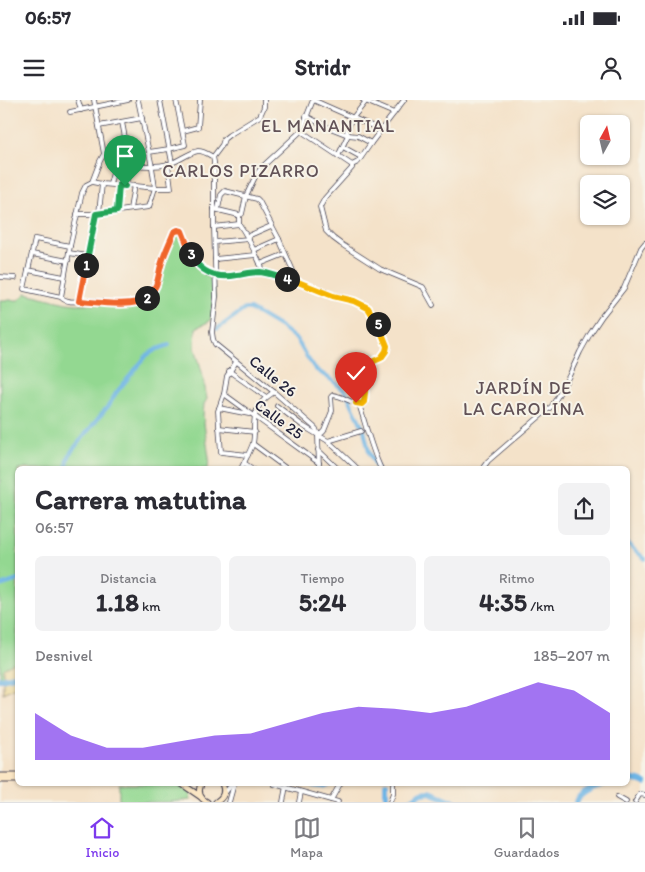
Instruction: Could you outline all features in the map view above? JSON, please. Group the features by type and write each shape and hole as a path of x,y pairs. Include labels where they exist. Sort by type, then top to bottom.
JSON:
{"main road":[{"path":"0,776 15,776"},
{"path":"0,780 15,780"},
{"path":"185,786 203,800"},
{"path":"200,786 199,792 203,800"},
{"path":"221,799 224,791 223,786"}],"street":[{"path":"78,100 81,110"},
{"path":"92,182 104,154 94,100"},
{"path":"70,112 128,100"},
{"path":"77,214 149,207 155,188 138,100"},
{"path":"61,297 77,214 86,185 92,182 171,188 169,149 160,100"},
{"path":"149,152 185,145 176,100"},
{"path":"183,131 198,127 200,100"},
{"path":"216,276 214,227 216,209 213,157 224,139 260,116 264,107 264,100"},
{"path":"260,272 262,268 255,252 239,224 246,196 262,167 300,131 313,100 381,130"},
{"path":"404,100 371,142 362,157 352,165 352,168 322,202 320,207 326,231 341,244 380,269 423,287 433,305"},
{"path":"338,156 348,134 347,130 352,118 365,101 394,113"},
{"path":"306,116 324,126 371,142"},
{"path":"99,126 142,118"},
{"path":"122,122 130,164 126,185"},
{"path":"300,131 352,165"},
{"path":"342,147 362,157"},
{"path":"104,154 116,162 152,167 170,164 202,151 213,157"},
{"path":"110,184 116,162"},
{"path":"79,301 102,184"},
{"path":"117,211 119,185"},
{"path":"130,209 134,185"},
{"path":"216,209 222,192 259,200 298,282"},
{"path":"216,209 241,214"},
{"path":"214,227 239,224"},
{"path":"215,242 248,237 271,226"},
{"path":"70,246 35,239 24,289 61,297 64,301 123,304 143,301 154,289 174,232 178,230 182,231 193,258 198,265 204,271 216,276 260,272 298,282 333,296 354,301 368,308 379,326 387,346 381,358 374,361 367,372 365,400 362,404 358,404"},
{"path":"215,259 255,252 279,239"},
{"path":"484,466 552,406 590,334 624,288 641,248 645,243"},
{"path":"69,253 88,256"},
{"path":"32,254 68,261"},
{"path":"260,264 285,254"},
{"path":"28,270 64,277"},
{"name":"Calle 26","path":"216,276 212,332 215,344 313,426 317,434"},
{"path":"0,277 15,278"},
{"path":"236,362 229,371 219,408 221,452 248,455"},
{"path":"229,371 266,397"},
{"path":"242,466 253,444 255,432 253,415 266,397 274,392"},
{"name":"Calle 25","path":"224,394 319,463"},
{"path":"317,434 320,435 324,430 332,411 331,397 333,395 358,404 366,424 374,456 379,466"},
{"path":"277,406 328,441 355,466"},
{"path":"219,408 253,415"},
{"path":"219,428 255,432"},
{"path":"328,441 361,431"},
{"path":"317,434 319,463"},
{"path":"253,444 283,466"},
{"name":"Calle 25","path":"318,450 335,466"},
{"path":"244,463 248,466"},
{"path":"221,799 231,786"},
{"path":"229,802 233,786"},
{"path":"283,802 286,786 338,802"},
{"path":"331,800 339,786"},
{"path":"390,802 393,786"},
{"path":"299,802 301,792"},
{"path":"635,802 640,794 645,795"},
{"path":"617,797 626,802"}],"green space":[{"path":"178,233 195,265 213,280 215,297 210,321 196,328 195,347 207,399 204,404 203,416 209,458 208,466 15,466 15,675 0,679 0,300 19,300 26,293 77,304 130,305 143,302 157,292 175,236"},
{"path":"119,786 179,786 191,794 190,800 119,802"}],"sand":[{"path":"15,662 15,687 3,693 3,668"}],"waterway":[{"path":"217,329 245,309 250,309 282,328 297,340 315,369 346,392 364,430 369,452 376,466"},
{"path":"67,466 71,452 147,355 169,345"},
{"path":"630,546 645,559"},
{"path":"0,586 15,581"},
{"path":"0,679 15,675"},
{"path":"630,779 645,783"},
{"path":"386,786 388,802"},
{"path":"576,802 584,793 598,786"},
{"path":"408,802 422,793 430,792 455,802"}],"district":[{"name":"EL MANANTIAL","path":"328,126"},
{"name":"CARLOS PIZARRO","path":"241,171"},
{"name":"JARDÍN DE LA CAROLINA","path":"524,398"}],"route":[{"path":"125,186 119,185 117,211 96,214 79,301 123,304 143,301 154,289 174,232 182,231 193,258 204,271 211,275 236,275 260,272 298,282 333,296 354,301 368,308 379,326 387,346 381,358 374,361 367,372 364,402 362,404 356,403"}]}
